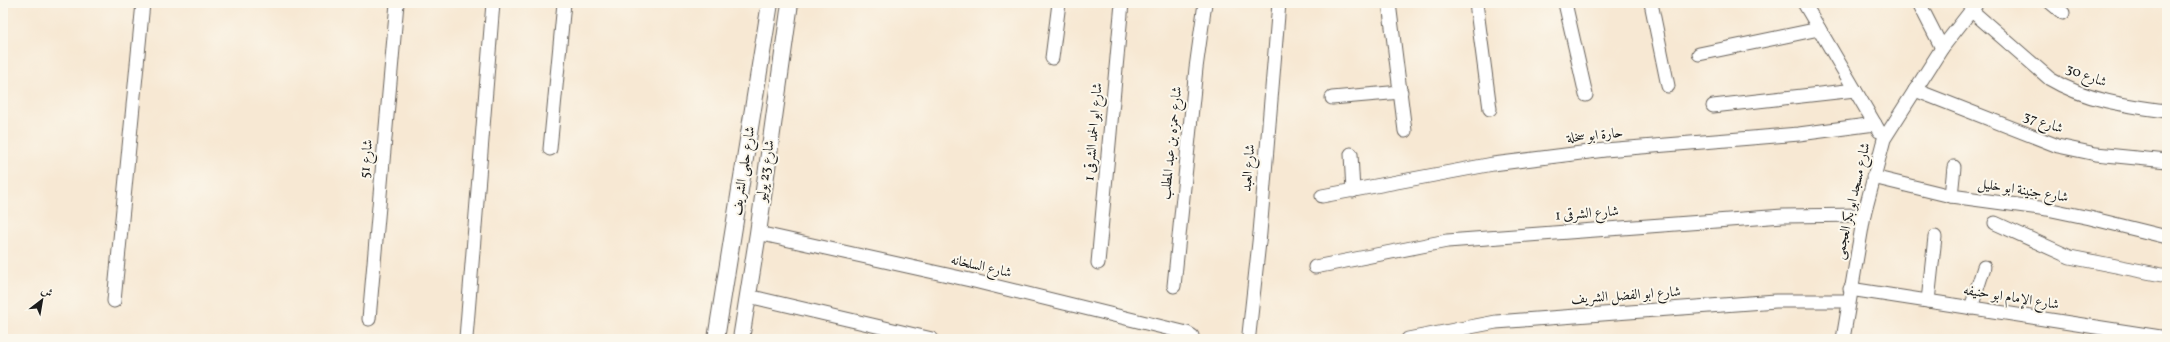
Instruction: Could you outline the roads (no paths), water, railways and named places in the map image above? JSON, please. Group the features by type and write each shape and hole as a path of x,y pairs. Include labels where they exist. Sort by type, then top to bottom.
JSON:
{"street":[{"path":"114,301 143,3"},
{"name":"شارع 51","path":"369,318 397,3"},
{"path":"466,338 493,3"},
{"path":"550,149 564,3"},
{"name":"شارع حلمى الشريف","path":"716,339 770,3"},
{"name":"شارع 23 يوليو","path":"741,339 758,233 790,3"},
{"path":"1052,58 1059,3"},
{"name":"شارع ابو الحمد الشرقى 1","path":"1098,263 1122,3"},
{"name":"شارع حمزه بن عبد المطلب","path":"1174,286 1196,68 1205,3"},
{"name":"شارع العبد","path":"1249,334 1260,233 1279,3"},
{"path":"1389,3 1405,131"},
{"path":"1476,3 1490,109"},
{"path":"1564,3 1586,95"},
{"path":"1652,3 1668,86"},
{"path":"1804,3 1884,139"},
{"path":"1919,3 1942,48"},
{"path":"2051,3 2063,13"},
{"name":"شارع مسجد ابو بكر العجمى","path":"1843,339 1849,295 1864,215 1884,139 1942,48 1974,7"},
{"name":"شارع 30","path":"1974,7 2050,79 2061,86 2106,101 2167,111"},
{"path":"1699,54 1819,29"},
{"path":"1712,106 1855,90"},
{"name":"شارع 37","path":"1914,90 2039,141 2096,154 2167,161"},
{"path":"1332,98 1401,92"},
{"name":"حارة ابو سخلة","path":"1322,196 1493,164 1605,150 1799,134 1875,124"},
{"path":"1352,154 1353,191"},
{"path":"1951,196 1954,167"},
{"name":"شارع جنينة ابو خليل","path":"1873,177 1951,196 2046,209 2167,237"},
{"name":"شارع الشرقى 1","path":"1315,267 1447,241 1783,216 1864,215"},
{"path":"1995,223 2070,257 2167,276"},
{"name":"شارع السلخانه","path":"758,233 970,280 1190,333 1192,339"},
{"path":"1928,301 1935,237"},
{"path":"1971,308 1984,267"},
{"name":"شارع الإمام ابو حنيفه","path":"1849,295 1928,301 2167,338"},
{"name":"شارع ابو الفضل الشريف","path":"1408,339 1496,322 1849,295"},
{"path":"748,296 932,339"}]}
